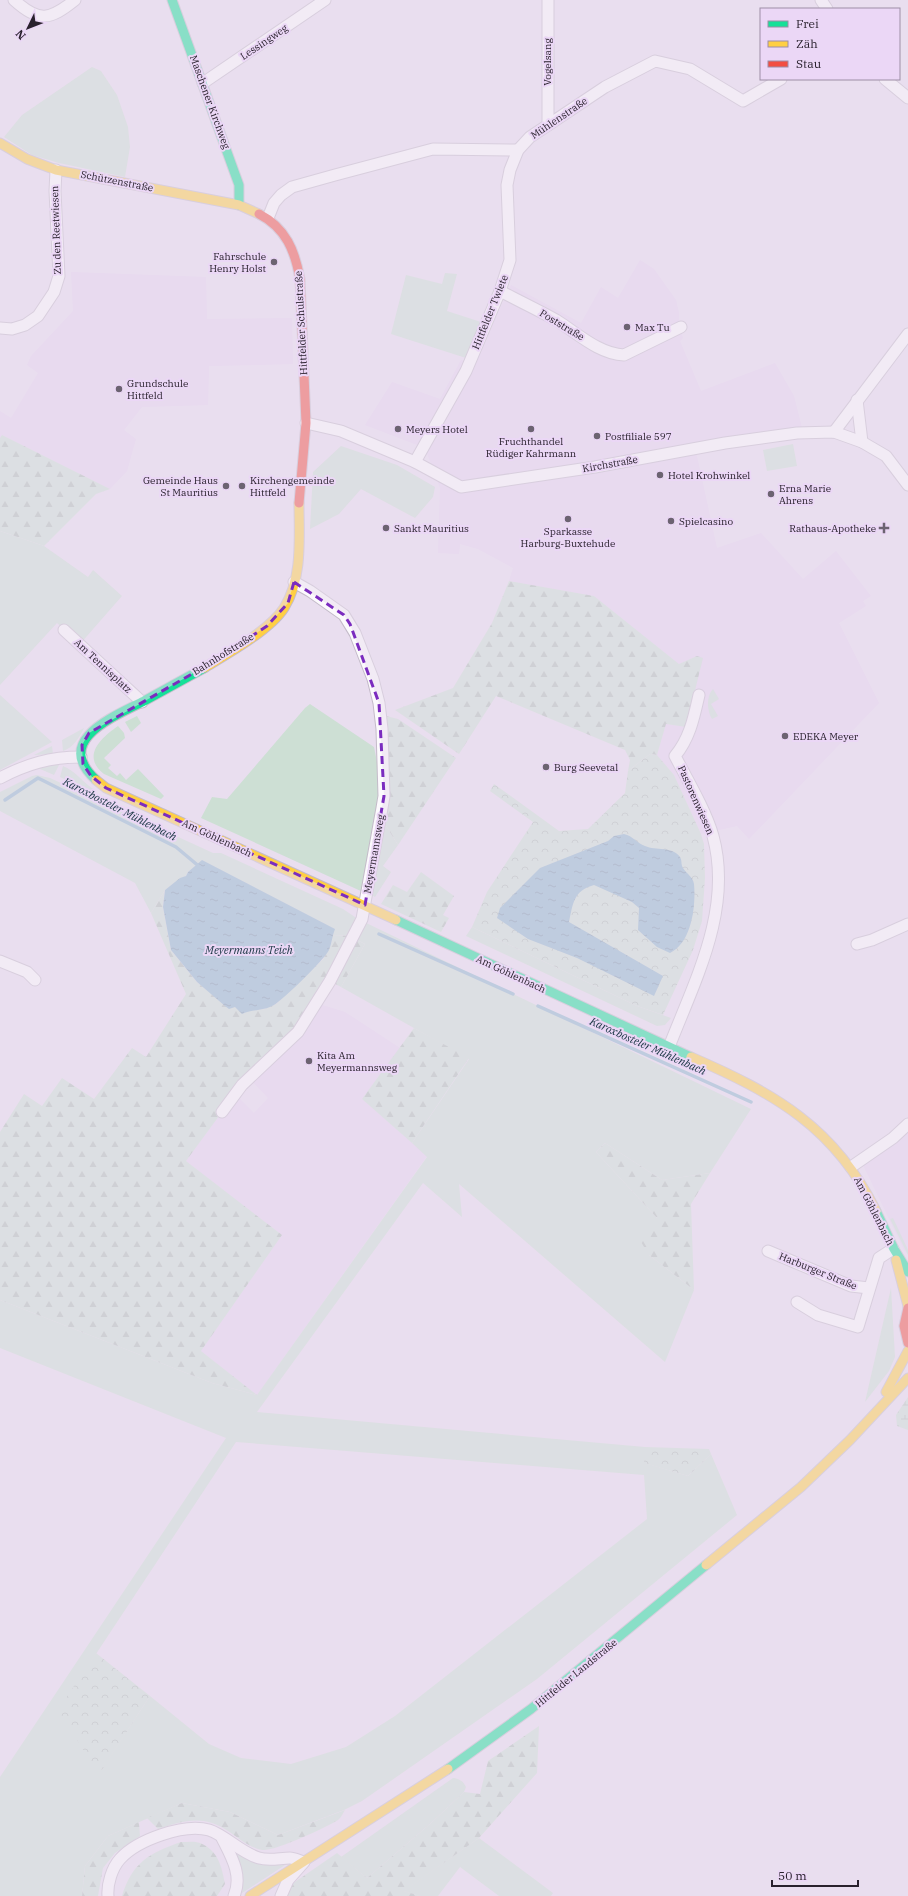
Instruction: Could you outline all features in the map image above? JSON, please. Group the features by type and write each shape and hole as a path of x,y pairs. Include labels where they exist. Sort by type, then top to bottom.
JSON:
{"street":[{"path":"14,0 35,16 48,17 59,13 75,0"},
{"name":"Maschener Kirchweg","path":"172,0 239,185 239,205"},
{"name":"Lessingweg","path":"203,83 325,0"},
{"name":"Vogelsang","path":"548,0 548,125"},
{"name":"Mühlenstraße","path":"518,150 530,137 605,87 655,61 690,69 742,101 779,80"},
{"path":"886,80 908,98"},
{"name":"Schützenstraße","path":"0,143 13,153 31,162 56,170 239,205"},
{"path":"268,218 278,199 292,187 433,148 518,150"},
{"name":"Hittfelder Twiete","path":"415,462 466,371 500,291 510,260 507,213 509,176 518,150"},
{"name":"Zu den Reetwiesen","path":"0,328 18,328 32,321 47,304 54,292 59,276 55,184 56,170"},
{"name":"Hittfelder Schulstraße","path":"239,205 254,210 268,218 283,232 291,245 300,274 306,423"},
{"name":"Poststraße","path":"500,291 555,320 604,350 615,354 624,355 681,327"},
{"path":"834,432 908,334"},
{"path":"857,400 862,442"},
{"name":"Kirchstraße","path":"306,423 341,431 415,462 461,487 580,470 724,444 797,433 834,432 862,442 886,456 908,485"},
{"name":"Bahnhofstraße","path":"81,757 82,745 89,733 240,645 267,626 288,603 294,582 298,539 300,482 306,423"},
{"name":"Meyermannsweg","path":"222,1112 242,1085 298,1032 330,981 362,919 375,856 384,796 380,703 373,679 350,624 344,615 310,591 294,582"},
{"name":"Am Tennisplatz","path":"64,630 142,702"},
{"name":"Pastorenwiesen","path":"669,1046 708,948 718,890 718,866 712,834 675,756 683,746 688,735 699,695"},
{"path":"0,778 37,761 61,757 81,757"},
{"name":"Am Göhlenbach","path":"81,757 88,773 106,788 365,905 447,945 734,1075 784,1104 820,1132 851,1167 872,1204 893,1249 908,1272"},
{"path":"858,944 872,940 908,924"},
{"path":"0,961 27,972 35,980"},
{"path":"851,1167 893,1138 908,1124"},
{"name":"Am Göhlenbach","path":"893,1249 908,1307"},
{"name":"Harburger Straße","path":"797,1302 818,1315 858,1327 879,1258 893,1249"},
{"name":"Harburger Straße","path":"768,1251 851,1286 869,1288"},
{"path":"908,1307 904,1317 903,1327 908,1343"},
{"name":"Hittfelder Landstraße","path":"874,1414 904,1361 908,1351"},
{"name":"Hittfelder Landstraße","path":"250,1896 466,1757 531,1709 796,1492 837,1454 908,1378"},
{"path":"108,1896 112,1872 120,1859 141,1844 166,1833 198,1828 211,1830 246,1853 260,1859 273,1860 291,1858 304,1862 288,1880 281,1896"},
{"path":"221,1837 237,1872 234,1896"}],"highlighted area":[{"path":"294,582 344,615 350,624 379,703 384,796 365,905 106,788 91,776 83,764 82,745 89,733 211,663 267,626 288,603"}],"shaded area":[{"path":"640,260 654,269 676,300 679,313 679,325 683,338 680,341 701,391 775,363 794,396 802,428 695,447 717,548 761,533 803,579 836,551 871,596 863,601 866,606 839,623 879,703 749,839 737,826 701,834 674,775 657,755 666,724 685,727 697,656 679,664 594,596 509,581 513,568 478,549 460,544 459,554 438,553 440,488 425,448 365,425 392,382 440,399 461,360 474,364 511,285 581,323 601,287 618,298"},
{"name":"Grundschule Hittfeld","path":"71,272 206,277 207,319 292,318 293,364 209,366 208,405 142,407 124,430 136,439 127,471 110,489 2,435 0,438 0,411 11,418 38,373 27,365 31,356 73,311"},
{"path":"316,1003 345,1012 400,1048 362,1099 427,1156 257,1395 201,1351 282,1235 186,1161 235,1094 254,1113 268,1098 249,1078"},
{"path":"908,1129 908,1254 904,1250 863,1165"}],"green space":[{"path":"92,67 101,71 117,95 128,127 130,147 125,177 59,163 32,155 4,137 22,115"},
{"path":"445,273 457,274 447,311 481,322 466,358 391,334 406,275 442,284"},
{"path":"2,435 110,489 96,494 44,546 0,531 0,438"},
{"path":"793,444 797,466 767,471 763,450"},
{"path":"341,446 397,465 435,487 433,497 415,518 361,489 339,514 310,529 313,472"},
{"path":"0,531 44,546 88,577 93,570 122,596 80,644 57,623 0,685"},
{"path":"509,581 594,596 679,664 697,656 703,658 686,727 666,724 657,755 650,754 628,771 630,760 625,750 496,696 459,754 395,710 453,688 492,623"},
{"path":"713,689 719,699 711,704 718,716 712,719 709,712 708,699"},
{"path":"0,695 52,742 0,770"},
{"path":"310,704 374,747 378,767 379,795 363,892 201,818 212,797 227,799"},
{"path":"137,716 141,723 131,732 125,722"},
{"path":"386,716 398,719 456,758 398,845 383,821 386,795"},
{"path":"118,726 124,733 125,738 104,758 111,765 108,768 117,776 120,773 126,780 138,769 164,796 161,799 104,774 97,767 94,761 96,748 105,736"},
{"path":"84,728 73,745 63,751 62,740"},
{"path":"52,746 53,754 34,755"},
{"path":"650,754 657,755 674,775 701,834 704,844 705,878 702,921 693,950 663,1015 637,1006 472,927 487,892 533,822 490,791 494,784 559,831 588,829 625,793 628,771"},
{"path":"46,765 59,765 54,775 40,769 34,769"},
{"path":"63,766 72,771 95,790 96,794 60,777"},
{"path":"37,775 50,778 213,853 221,853 343,909 358,919 751,1109 710,1173 662,1180 605,1143 596,1152 657,1218 649,1255 694,1290 665,1362 459,1184 462,1217 423,1183 257,1412 645,1447 645,1463 688,1476 711,1454 737,1515 537,1679 362,1801 344,1810 278,1835 230,1812 182,1803 108,1836 85,1866 82,1896 0,1896 0,1777 226,1438 0,1348 0,1300 212,1383 257,1395 427,1157 412,1143 469,1059 341,987 365,944 349,936 332,935 334,929 203,861 188,872 186,876 165,890 151,913 135,883 0,811 0,792","holes":["236,1442 644,1475 647,1519 395,1716 346,1747 291,1764 241,1758 209,1744 150,1696 101,1770 59,1710"]},
{"path":"383,821 398,845 383,866 391,872 375,897 370,894"},
{"path":"421,872 454,896 443,915 449,918 441,932 381,904 393,885 407,892"},
{"path":"165,890 163,907 171,950 197,982 216,997 235,1007 251,1010 264,1009 276,1004 323,959 331,944 332,935 349,936 365,944 341,987 330,981 316,1003 222,1112 186,1161 282,1235 201,1351 257,1395 212,1383 0,1300 0,1132 24,1094 42,1106 62,1078 94,1099 132,1048 146,1057 186,994 151,913"},
{"path":"472,927 637,1006 671,1018 665,1025 657,1026 466,936"},
{"path":"414,1028 469,1058 412,1143 362,1099"},
{"path":"605,1143 662,1180 710,1173 691,1204 694,1290 649,1255 638,1237 657,1218 596,1152"},
{"path":"893,1218 908,1250 908,1255 890,1219"},
{"path":"891,1288 895,1357 889,1371 865,1402"},
{"path":"908,1397 908,1430 897,1426 896,1415"},
{"path":"645,1447 709,1449 711,1454 688,1476 644,1463"},
{"path":"96,1653 150,1696 101,1771 91,1762 58,1710"},
{"path":"539,1726 537,1773 479,1838 404,1891 420,1896 286,1896 292,1884 337,1853 367,1878 431,1823 464,1792 480,1794 488,1761"},
{"path":"453,1778 464,1783 466,1787 464,1792 431,1823 367,1878 341,1857"},
{"path":"182,1803 230,1812 278,1835 345,1810 339,1819 323,1828 277,1847 262,1850 248,1845 228,1831 210,1822 185,1822 158,1829 147,1818"},
{"path":"139,1822 140,1836 115,1853 103,1868 98,1896 82,1896 85,1866 108,1836"},
{"path":"479,1838 553,1893 551,1896 499,1896 460,1867 438,1896 420,1896 403,1891"},
{"path":"181,1842 200,1843 211,1850 215,1855 221,1865 225,1884 217,1896 122,1896 131,1875 143,1861 160,1850"},
{"path":"234,1851 246,1859 258,1863 285,1865 242,1893 242,1871"}],"water":[{"path":"624,834 630,836 645,846 673,851 681,858 683,868 694,884 694,902 691,923 683,941 670,953 657,947 638,930 639,908 632,902 594,885 582,891 575,899 569,922 663,976 654,996 577,958 528,939 497,918 500,908 540,868 608,841 614,836"},
{"name":"Meyermanns Teich","path":"202,860 335,929 326,955 279,1002 270,1007 242,1014 235,1007 229,1009 197,982 171,950 163,907 165,890 180,878 186,876 188,872"}],"waterway":[{"name":"Karoxbosteler Mühlenbach","path":"5,800 38,778 176,847 201,868"},
{"name":"Karoxbosteler Mühlenbach","path":"379,934 513,994"},
{"name":"Karoxbosteler Mühlenbach","path":"538,1006 751,1102"}],"traffic: fast":[{"path":"172,0 239,185 239,205"},
{"path":"96,780 84,766 81,753 84,741 93,731 104,722 118,714 204,668"},
{"path":"396,920 691,1057"},
{"path":"876,1211 894,1249 908,1272"},
{"path":"448,1769 531,1709 706,1565"}],"traffic: slow":[{"path":"0,143 27,159 56,170 239,205 259,214"},
{"path":"204,668 259,633 269,625 284,608 290,596 297,571 299,557 299,503"},
{"path":"96,780 106,788 396,920"},
{"path":"691,1057 749,1084 775,1099 799,1116 821,1135 841,1157 860,1182 876,1211"},
{"path":"896,1260 908,1306"},
{"path":"886,1392 908,1351"},
{"path":"706,1565 801,1487 850,1440 908,1378"},
{"path":"250,1896 448,1769"}],"traffic: jam":[{"path":"259,214 283,233 292,250 300,279 306,423 299,503"},
{"path":"908,1308 904,1326 908,1343"}],"place":[{"name":"Fahrschule Henry Holst","path":"274,262"},
{"name":"Max Tu","path":"627,327"},
{"name":"Grundschule Hittfeld","path":"119,389"},
{"name":"Meyers Hotel","path":"398,429"},
{"name":"Fruchthandel Rüdiger Kahrmann","path":"531,429"},
{"name":"Postfiliale 597","path":"597,436"},
{"name":"Hotel Krohwinkel","path":"660,475"},
{"name":"Gemeinde Haus St Mauritius","path":"226,486"},
{"name":"Kirchengemeinde Hittfeld","path":"242,486"},
{"name":"Erna Marie Ahrens","path":"771,494"},
{"name":"Sparkasse Harburg-Buxtehude","path":"568,519"},
{"name":"Spielcasino","path":"671,521"},
{"name":"Sankt Mauritius","path":"386,528"},
{"name":"Rathaus-Apotheke","path":"884,528"},
{"name":"EDEKA Meyer","path":"785,736"},
{"name":"Burg Seevetal","path":"546,767"},
{"name":"Kita Am Meyermannsweg","path":"309,1061"}]}
